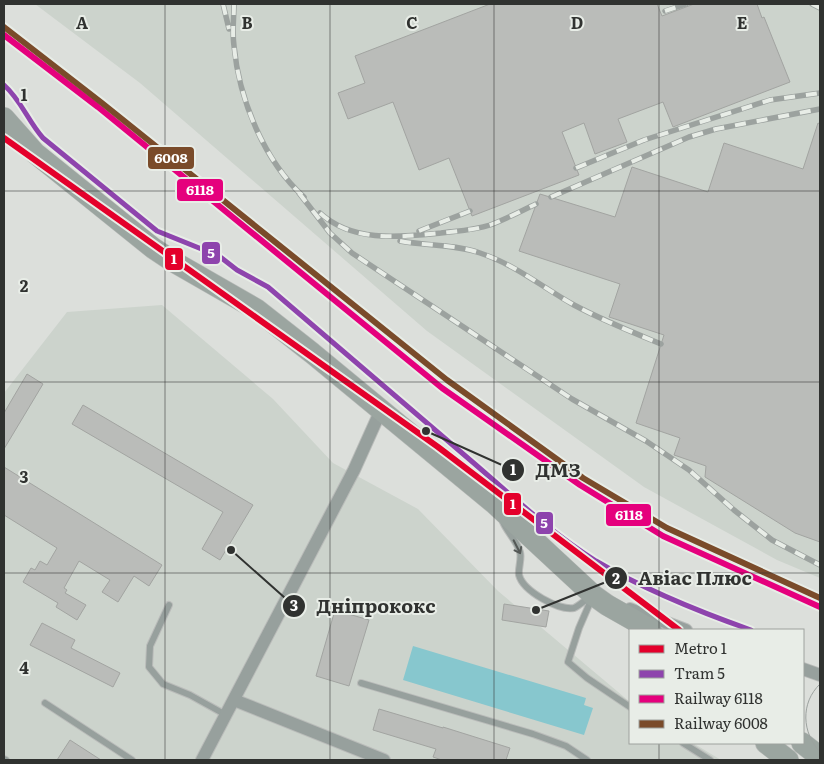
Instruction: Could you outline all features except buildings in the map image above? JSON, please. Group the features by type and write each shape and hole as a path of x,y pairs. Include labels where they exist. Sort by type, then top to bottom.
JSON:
{"highway":[{"path":"4,118 35,153 139,236 174,262 256,309 381,410 495,504 600,600 629,630"},
{"path":"600,600 648,629"},
{"path":"767,744 788,760"},
{"path":"803,744 820,757"}],"street":[{"path":"202,760 354,470 381,410"},
{"path":"600,600 683,629"},
{"path":"804,669 820,675"},
{"path":"234,700 384,760"}],"lane":[{"path":"495,504 504,526 521,553 519,576 523,584 546,600 567,608 575,608 600,600"},
{"path":"600,600 579,628 568,662 587,678 629,706"},
{"path":"168,605 150,646 149,667 163,684 190,695 226,715"},
{"path":"361,683 533,734 566,746 587,760"},
{"path":"45,703 132,760"},
{"path":"685,744 710,760"}],"shaded area":[{"path":"35,4 820,4 820,578 777,560 644,487 427,331 140,83"},
{"path":"162,305 273,399 333,463 418,509 498,591 629,701 629,744 695,744 721,760 4,760 4,393 67,312"}],"water":[{"path":"413,646 586,698 584,705 593,708 584,735 403,680"}],"tram line":[{"name":"5","path":"4,85 15,97 43,138 157,231 219,256 237,270 268,287 531,512 579,550 652,591 748,629"},
{"path":"820,684 809,700 806,709 807,727 814,744 820,752"}],"railway":[{"path":"223,4 229,29"},
{"path":"234,4 234,46 241,87 248,108 256,128 277,166 304,197"},
{"path":"665,11 686,4"},
{"path":"812,4 820,8"},
{"path":"576,168 644,140 770,100 820,93"},
{"path":"551,197 689,137 716,129 820,109"},
{"path":"299,193 330,233 352,253 572,399 646,441 689,470 734,510 772,540 820,565"},
{"path":"320,213 333,223 362,234 409,236 484,227 536,204"},
{"path":"419,231 470,211"},
{"path":"400,241 460,248 493,258 585,310 617,326 661,344"}],"metro line":[{"name":"1","path":"4,138 438,447 678,629"}],"rail line":[{"name":"6008","path":"4,27 102,103 447,380 583,478 667,528 820,598"},
{"name":"6118","path":"4,35 98,107 442,388 580,485 663,536 820,607"}],"place":[{"name":"ДМЗ","path":"426,431"},
{"name":"Дніпрококс","path":"231,550"},
{"name":"Авіас Плюс","path":"536,610"}]}
